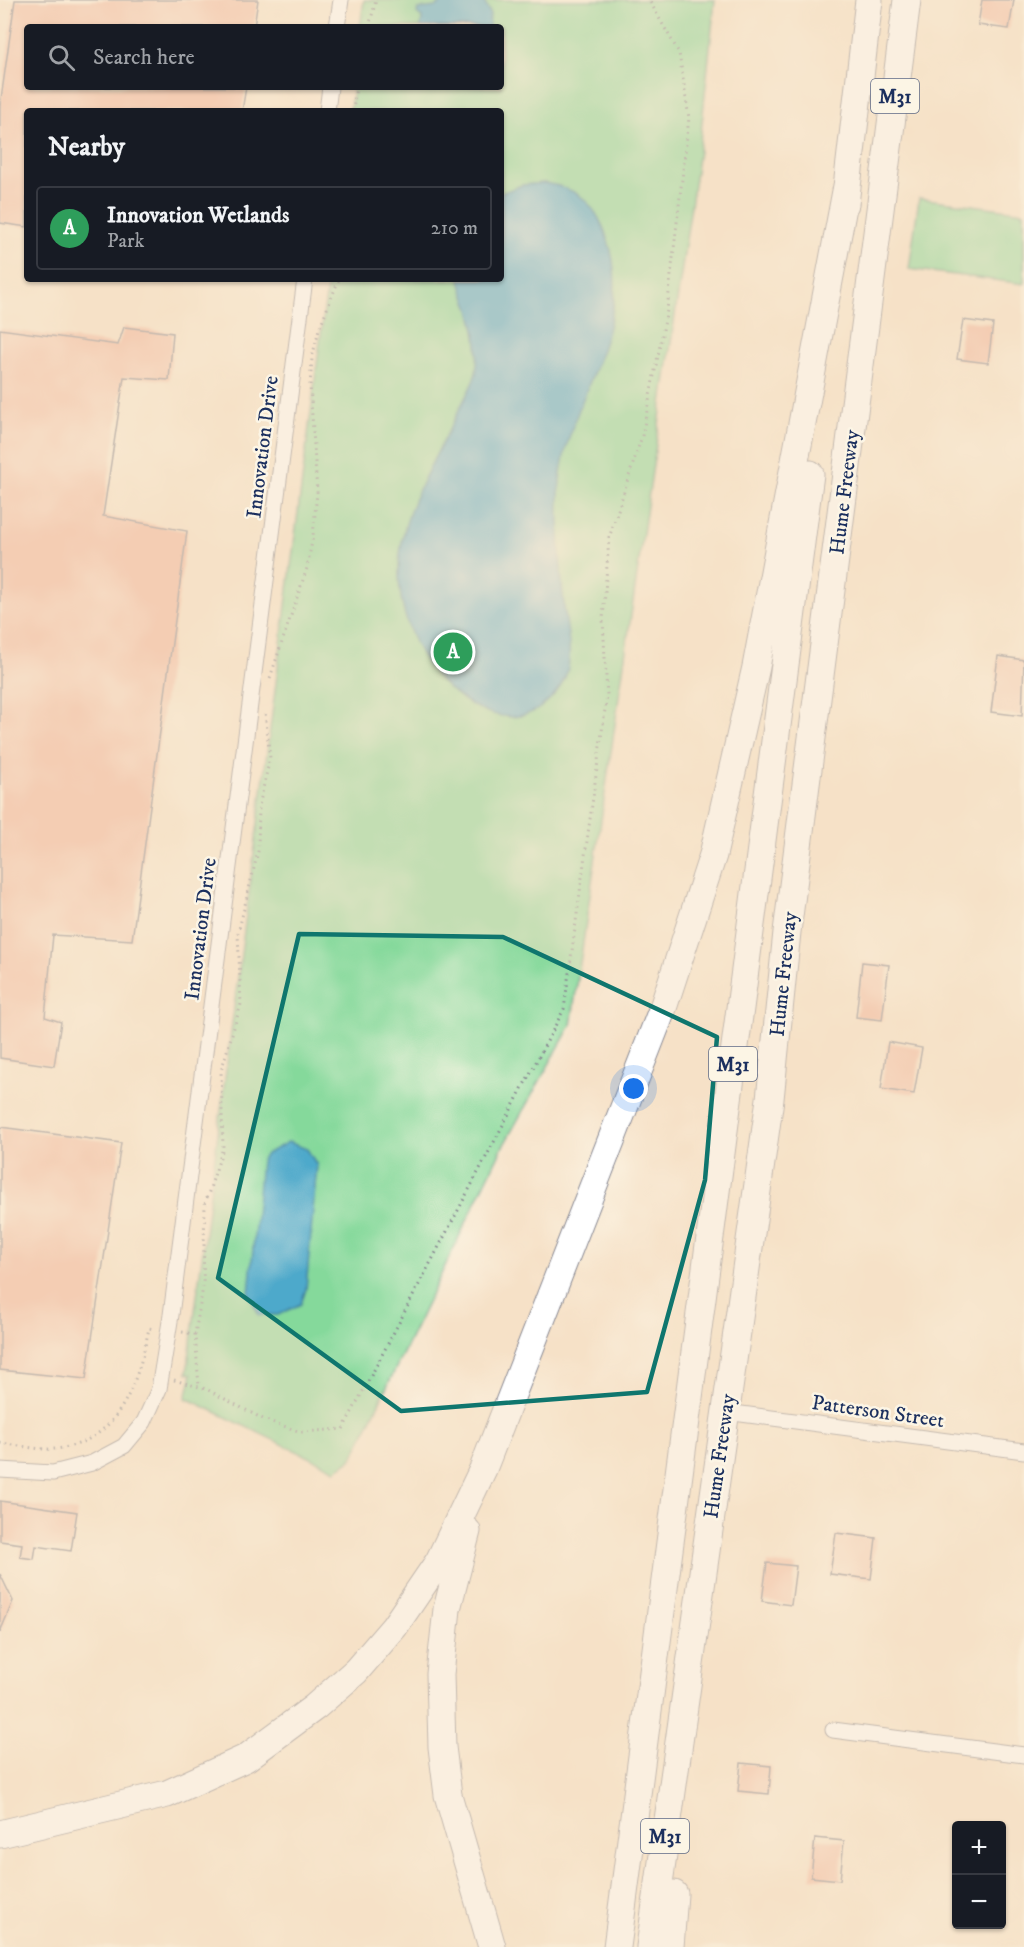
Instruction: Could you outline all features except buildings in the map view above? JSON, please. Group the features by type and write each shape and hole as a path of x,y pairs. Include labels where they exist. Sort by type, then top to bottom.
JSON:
{"highway":[{"name":"Hume Freeway","path":"617,1947 847,186 869,0"},
{"name":"Hume Freeway","path":"650,1947 770,1100 787,932 907,0"},
{"path":"3,1834 167,1794 246,1758 287,1729 345,1682 394,1627 439,1561 483,1469 664,1005 713,855 756,667 847,186"},
{"path":"483,1469 447,1609 440,1674 440,1715 448,1795 492,1947"},
{"path":"670,1947 679,1811 680,1725"}],"street":[{"path":"337,24 341,0"},
{"path":"327,108 330,90"},
{"name":"Innovation Drive","path":"0,1470 53,1473 92,1463 124,1446 144,1422 159,1389 174,1292 305,282"},
{"name":"Patterson Street","path":"726,1412 1024,1451"},
{"path":"833,1730 1024,1755"}],"path":[{"path":"370,24 376,0"},
{"path":"161,1376 199,1387 263,1419 301,1432 343,1429 564,1009 608,695 603,620 609,538 642,436 667,310 689,118 679,53 649,0"},
{"path":"353,108 356,90"},
{"path":"195,1334 199,1387"}],"highlighted area":[{"path":"299,934 503,937 717,1037 705,1180 647,1392 401,1411 218,1278"}],"green space":[{"path":"364,0 715,0 699,151 571,1025 501,1150 352,1459 336,1470 186,1398 192,1374 187,1373 328,282 504,282 504,108 350,108 353,90 504,90 504,24 360,24"},
{"path":"919,198 1024,212 1024,284 909,269"}],"water":[{"path":"445,0 483,0 490,13 489,24 421,24 422,18 417,13 418,9 436,7"},
{"path":"544,183 573,191 593,209 603,227 613,262 614,296 608,329 598,361 573,425 563,459 559,493 559,521 569,644 568,668 563,682 548,701 533,712 516,716 498,715 481,710 449,689 436,676 415,643 404,610 399,577 400,554 410,512 476,373 475,331 461,282 504,282 504,192 522,185"},
{"path":"288,1142 307,1149 317,1165 306,1289 301,1304 278,1315 259,1315 249,1294 261,1161 266,1154"}],"place":[{"name":"Innovation Wetlands","path":"453,652"}]}
